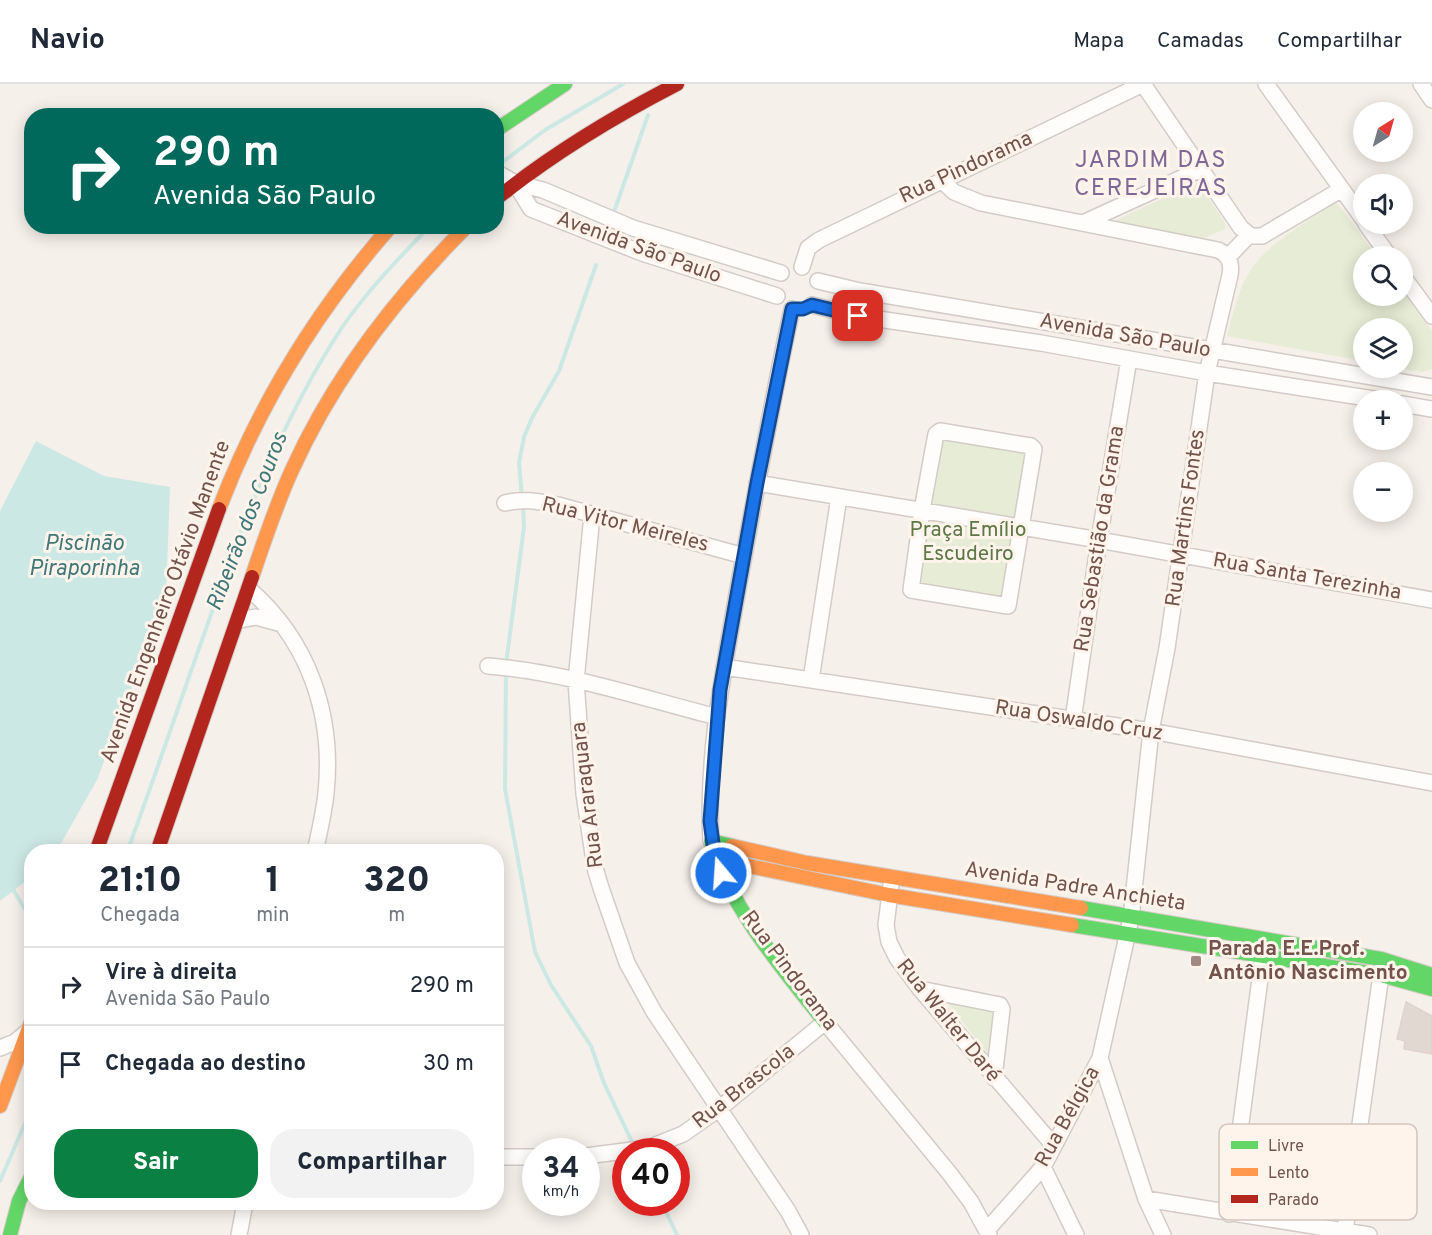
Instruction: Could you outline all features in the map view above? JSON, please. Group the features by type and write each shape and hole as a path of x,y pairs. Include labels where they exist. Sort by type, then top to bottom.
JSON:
{"main road":[{"path":"504,123 547,88 565,84"},
{"path":"506,177 677,84"},
{"name":"Avenida Engenheiro Otávio Manente","path":"99,844 127,773 216,516 250,436 269,398 309,331 384,234"},
{"path":"160,844 290,473 323,406 370,336 425,268 459,234"},
{"name":"Rua Pindorama","path":"711,841 715,859 728,887 747,917 825,1022"},
{"name":"Avenida Padre Anchieta","path":"711,841 807,863 892,878 1322,948 1381,959 1432,975"},
{"name":"Avenida Padre Anchieta","path":"715,859 889,895 1381,975 1432,989"},
{"path":"0,1106 24,1040"},
{"path":"2,1235 24,1192"},
{"path":"10,1235 20,1201"}],"street":[{"path":"1143,84 1241,228 1254,237 1262,236 1342,189"},
{"name":"Rua Pindorama","path":"802,267 805,255 812,244 1143,84"},
{"path":"1266,84 1353,205"},
{"path":"1421,84 1432,100"},
{"path":"1083,223 1201,169"},
{"name":"Avenida São Paulo","path":"506,177 643,231 781,273"},
{"name":"Avenida São Paulo","path":"506,177 531,208 642,253 777,296"},
{"path":"941,180 954,192 981,203 1214,249 1228,257 1249,234"},
{"path":"1106,227 1109,217 1116,209"},
{"name":"Rua Martins Fontes","path":"1128,933 1151,731 1167,648 1207,373 1230,275 1231,266 1228,257"},
{"path":"802,267 815,274 818,281 818,296 812,305 803,309 792,309 783,304 777,296 777,280 787,268 802,267"},
{"name":"Avenida São Paulo","path":"818,281 860,291 1432,387"},
{"path":"1413,290 1432,316"},
{"name":"Avenida São Paulo","path":"812,305 858,316 1009,338 1353,396"},
{"name":"Rua Pindorama","path":"711,841 711,799 717,717 724,667 757,483 792,309"},
{"path":"1009,338 1013,316"},
{"name":"Rua Sebastião da Grama","path":"1073,720 1099,540 1129,359"},
{"path":"1307,389 1308,367"},
{"path":"1413,406 1432,409"},
{"path":"938,432 1031,446 1034,449 1021,528 1008,606 910,589 922,510 938,432"},
{"name":"Rua Santa Terezinha","path":"757,483 1180,554 1432,600"},
{"path":"811,680 839,497"},
{"name":"Rua Vitor Meireles","path":"509,502 531,501 558,505 744,556"},
{"name":"Rua Araraquara","path":"592,515 576,681 584,794 595,868 633,973 654,1012 788,1211 801,1235"},
{"path":"249,590 282,624 309,666 318,693 328,760 326,792 316,844"},
{"path":"239,620 256,617 282,624"},
{"path":"492,666 576,681 717,717"},
{"name":"Rua Oswaldo Cruz","path":"724,667 1151,731 1432,783"},
{"name":"Rua Walter Daré","path":"892,878 886,925 889,942 897,958 994,1078 1054,1146"},
{"path":"1128,933 1100,1058 1146,1199 1162,1235"},
{"path":"1241,1124 1263,957"},
{"path":"1360,1124 1381,975"},
{"path":"920,989 1002,1006 994,1078"},
{"name":"Rua Pindorama","path":"825,1022 950,1174 971,1202 988,1232"},
{"name":"Rua Brascola","path":"673,1138 683,1134 720,1108 825,1022"},
{"path":"0,1048 15,1042 24,1032"},
{"name":"Rua Bélgica","path":"988,1232 1043,1167 1100,1058"},
{"path":"504,1157 522,1157"},
{"path":"1043,1167 1076,1235"},
{"path":"1146,1199 1219,1212"},
{"path":"238,1235 243,1210"},
{"path":"1263,1220 1324,1231 1345,1231 1369,1235"},
{"path":"1345,1231 1347,1220"}],"green space":[{"path":"1198,182 1225,223 1225,229 1197,241 1114,221"},
{"path":"1336,202 1353,224 1353,234 1360,234 1369,246 1353,246 1353,306 1413,305 1432,331 1432,369 1423,372 1413,371 1413,318 1353,318 1353,359 1227,336 1236,302 1250,271 1267,251 1289,233"},
{"name":"Praça Emílio Escudeiro","path":"943,438 1028,450 1003,598 915,585"},
{"path":"947,1002 996,1010 988,1054"}],"water":[{"name":"Piscinão Piraporinha","path":"36,441 104,476 170,487 166,595 97,780 61,844 24,844 24,882 0,901 0,511"}],"building":[{"path":"1406,1002 1432,1016 1432,1054 1404,1049 1405,1041 1397,1039"}],"waterway":[{"name":"Ribeirão dos Couros","path":"504,161 545,130 623,84"},
{"path":"615,209 648,115"},
{"name":"Ribeirão dos Couros","path":"130,844 249,511 282,436 319,364 341,329 394,263 422,234"},
{"path":"522,497 519,463 524,437 532,418 559,371 596,265"},
{"path":"506,664 524,527 523,504"},
{"path":"506,671 505,789 535,952 551,985 591,1046 604,1083 630,1138"},
{"path":"14,891 24,908"},
{"name":"Ribeirão dos Couros","path":"0,1181 24,1126"},
{"path":"668,1216 677,1235"}],"traffic: fast":[{"path":"504,125 565,84"},
{"path":"732,846 711,841 730,889 759,936 825,1022"},
{"path":"1081,908 1381,959 1432,975"},
{"path":"1072,925 1381,975 1432,989"},
{"path":"10,1235 24,1191"}],"traffic: slow":[{"path":"219,509 252,432 292,360 339,291 384,234"},
{"path":"252,577 286,483 327,403 368,340 391,310 459,234"},
{"path":"732,846 807,863 1081,908"},
{"path":"715,859 889,895 1072,925"},
{"path":"0,1106 24,1042"}],"traffic: jam":[{"path":"504,193 584,137 677,84"},
{"path":"99,844 219,509"},
{"path":"160,844 252,577"}],"place":[{"name":"Parada E.E.Prof. Antônio Nascimento","path":"1196,961"}],"district":[{"name":"JARDIM DAS CEREJEIRAS","path":"1151,175"}],"route":[{"path":"721,873 711,841 710,821 720,690 757,483 792,309 803,309 812,305 858,316"}]}
